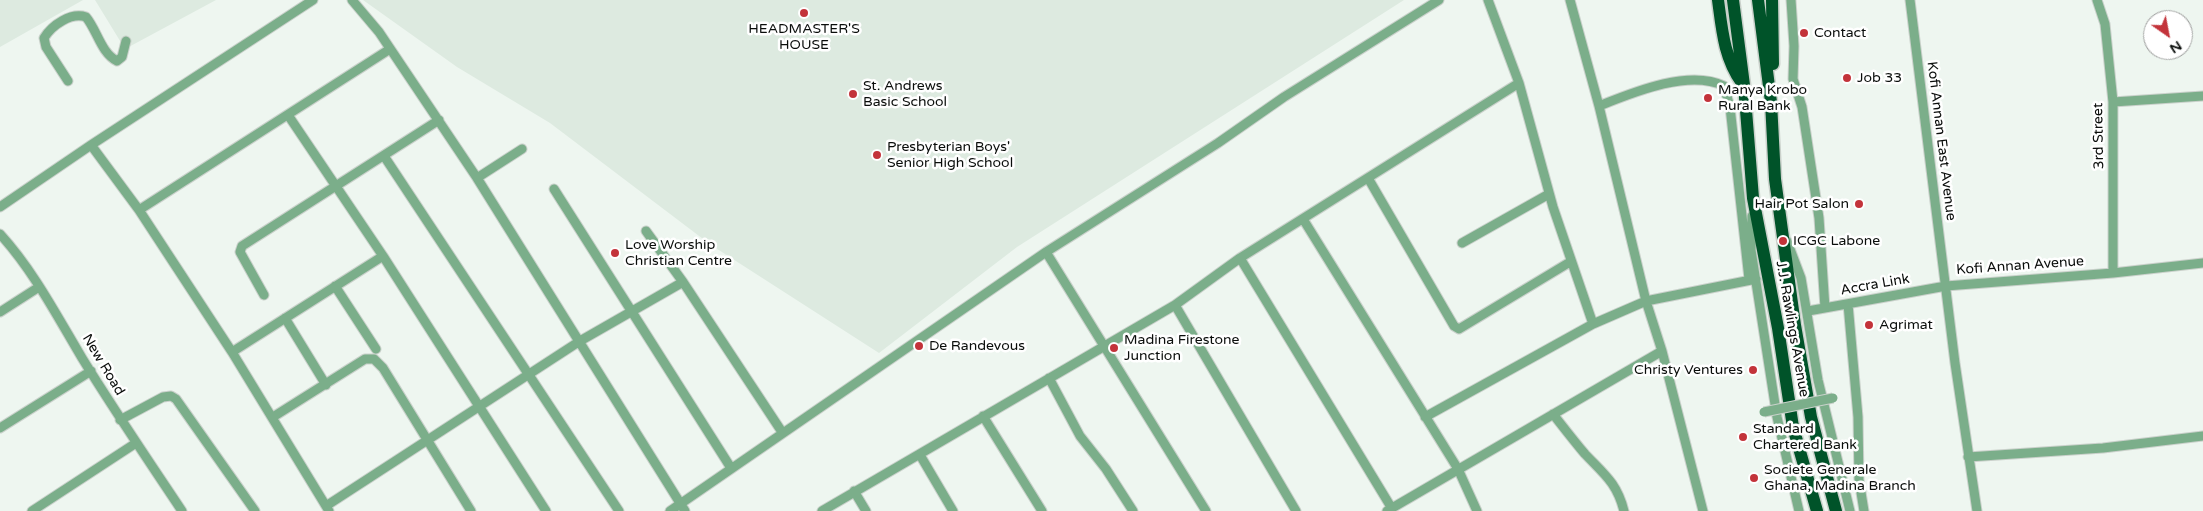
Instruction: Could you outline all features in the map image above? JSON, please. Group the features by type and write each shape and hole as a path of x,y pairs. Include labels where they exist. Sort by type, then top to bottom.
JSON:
{"highway":[{"path":"1718,0 1726,51 1732,69 1744,85"},
{"name":"J.J. Rawlings Avenue","path":"1733,0 1744,85 1753,198 1778,328 1793,427 1817,511"},
{"name":"J.J. Rawlings Avenue","path":"1758,0 1771,102 1775,179 1795,325 1811,417 1836,511"},
{"path":"1771,102 1774,27 1772,0"}],"street":[{"path":"0,208 91,145 313,0"},
{"path":"352,0 390,49 477,178 683,507"},
{"path":"670,511 683,507 731,468 782,432 1046,252 1218,143 1284,97 1439,0"},
{"path":"1488,0 1519,83 1549,194 1570,262 1593,324"},
{"path":"1570,0 1599,106 1646,301 1662,352 1703,511"},
{"path":"1791,0 1794,46 1793,79 1802,107 1819,218 1825,308"},
{"name":"Kofi Annan East Avenue","path":"1910,0 1946,286"},
{"name":"3rd Street","path":"2097,0 2105,24 2113,102 2113,273"},
{"path":"68,81 46,47 44,38 48,32 66,19 86,17 104,47 117,61 122,57 126,40"},
{"path":"139,210 390,49"},
{"path":"1599,106 1661,85 1705,80 1724,86 1730,107 1752,279 1777,418 1799,511"},
{"path":"822,511 1175,305 1240,258 1519,83"},
{"path":"2113,102 2203,96"},
{"path":"288,115 383,256 546,511"},
{"path":"264,295 240,252 242,246 439,120"},
{"path":"91,145 139,210 232,352 274,417 327,509 580,341 683,282"},
{"path":"477,178 522,149"},
{"path":"384,156 619,511"},
{"path":"1368,178 1454,326 1459,329 1570,262"},
{"path":"554,190 731,468"},
{"path":"1462,243 1549,194"},
{"path":"1752,279 1753,198"},
{"path":"1303,219 1458,469 1477,511"},
{"path":"1783,230 1801,278 1818,380 1850,511"},
{"path":"646,231 683,282 782,432"},
{"name":"New Road","path":"0,234 10,245 39,287 120,420 182,511"},
{"path":"1046,252 1206,511"},
{"path":"232,352 383,256"},
{"path":"1240,258 1389,509 1662,352"},
{"name":"Kofi Annan Avenue","path":"1977,511 1968,457 1946,286 2113,273 2203,263"},
{"path":"1425,417 1593,324 1646,301 1752,279"},
{"path":"335,286 376,349"},
{"name":"Accra Link","path":"1808,311 1946,286"},
{"path":"0,312 39,287"},
{"path":"1848,304 1858,417 1859,480 1864,511"},
{"path":"1175,305 1296,511"},
{"path":"285,318 326,385"},
{"path":"274,417 365,359 374,359 383,368 471,511"},
{"path":"0,428 91,372"},
{"path":"1049,378 1080,436 1106,469 1133,511"},
{"path":"120,420 163,397 171,396 176,399 255,511"},
{"path":"1764,412 1833,398"},
{"path":"1553,414 1585,454 1614,483 1624,511"},
{"path":"983,416 1042,511"},
{"path":"1968,457 2103,448 2203,436"},
{"path":"32,511 136,443"},
{"path":"920,455 953,511"},
{"path":"854,491 866,511"}],"shaded area":[{"path":"0,0 83,0 0,47"},
{"path":"95,0 216,0 125,49"},
{"name":"Presbyterian Boys' Senior High School","path":"363,0 1404,0 1017,247 879,353 711,245 550,123 457,67"}],"place":[{"name":"HEADMASTER'S HOUSE","path":"804,13"},
{"name":"Contact","path":"1804,33"},
{"name":"Job 33","path":"1847,78"},
{"name":"St. Andrews Basic School","path":"853,94"},
{"name":"Manya Krobo Rural Bank","path":"1708,98"},
{"name":"Presbyterian Boys' Senior High School","path":"877,155"},
{"name":"Hair Pot Salon","path":"1859,204"},
{"name":"ICGC Labone","path":"1783,241"},
{"name":"Love Worship Christian Centre","path":"615,253"},
{"name":"Agrimat","path":"1869,325"},
{"name":"De Randevous","path":"919,346"},
{"name":"Madina Firestone Junction","path":"1114,348"},
{"name":"Christy Ventures","path":"1753,370"},
{"name":"Standard Chartered Bank","path":"1743,437"},
{"name":"Societe Generale Ghana, Madina Branch","path":"1754,478"}]}
